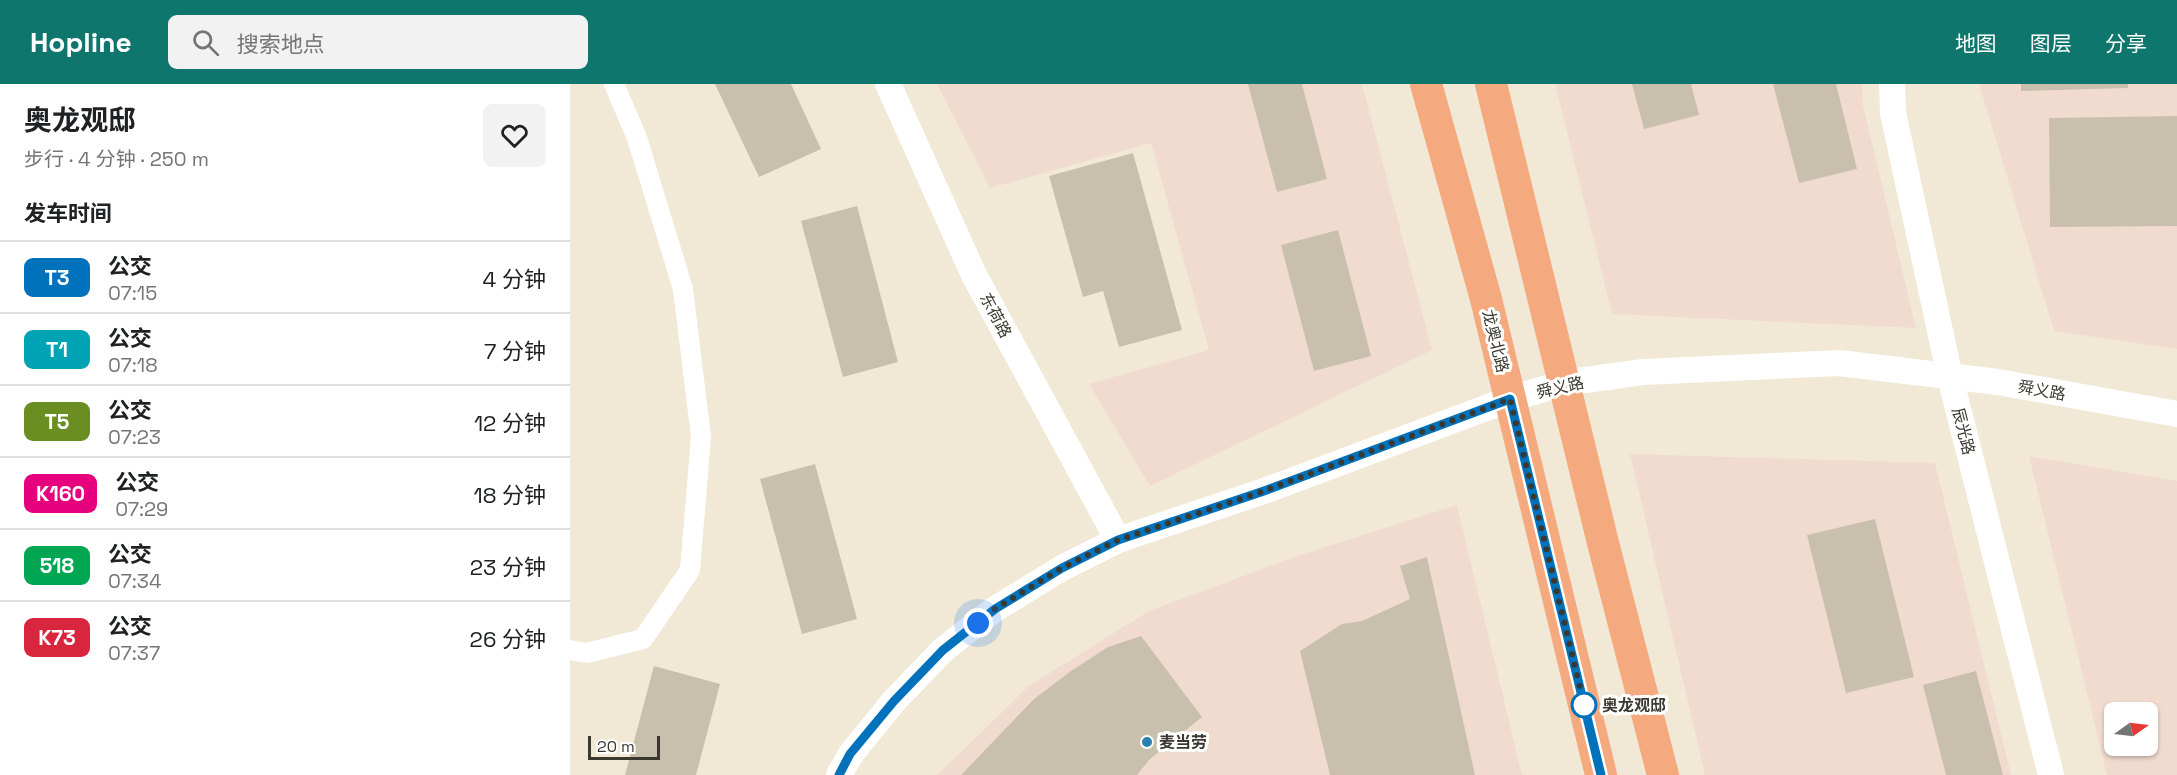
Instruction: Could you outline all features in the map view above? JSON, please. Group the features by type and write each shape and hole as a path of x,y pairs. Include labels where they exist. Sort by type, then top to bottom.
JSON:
{"main road":[{"name":"龙奥北路","path":"1426,84 1486,299 1601,775"},
{"path":"1491,84 1663,775"}],"street":[{"path":"570,650 586,653 643,639 690,570 692,547 700,437 682,289 637,138 615,84"},
{"name":"东荷路","path":"888,84 974,275 1118,540"},
{"name":"辰光路","path":"1892,84 1893,113 1950,376 2050,775"},
{"name":"舜义路","path":"839,775 850,754 894,701 943,650 995,609 1062,568 1118,540 1264,491 1510,399 1564,383 1642,372 1839,363 1998,382 2177,414"}],"shaded area":[{"path":"937,84 1362,84 1432,350 1150,486 1089,384 1209,350 1151,143 990,188"},
{"path":"1555,84 1862,84 1863,105 1916,328 1612,314"},
{"path":"1979,84 2177,84 2177,349 2054,331"},
{"path":"1630,454 1935,463 2011,775 1705,775"},
{"path":"2029,456 2177,481 2177,775 2107,775"},
{"path":"1457,505 1522,775 937,775 1029,686 1149,611 1297,556"}],"building":[{"path":"715,84 791,84 821,149 759,177"},
{"path":"1248,84 1302,84 1327,179 1277,192"},
{"path":"1632,84 1691,84 1699,115 1644,129"},
{"path":"1773,84 1836,84 1857,169 1799,183"},
{"path":"2021,84 2128,84 2128,88 2021,91"},
{"path":"2177,116 2177,226 2050,227 2049,118"},
{"path":"1133,153 1182,330 1119,347 1103,291 1083,297 1049,176"},
{"path":"857,206 898,362 843,377 801,221"},
{"path":"1338,230 1371,356 1314,371 1281,245"},
{"path":"815,464 857,619 802,634 760,479"},
{"path":"1875,519 1914,677 1846,693 1807,535"},
{"path":"1427,557 1475,775 1330,775 1300,651 1342,624 1362,621 1410,599 1400,566"},
{"path":"1141,636 1202,717 1150,759 1137,775 961,775 1034,699 1108,647"},
{"path":"654,666 720,684 696,775 625,775"},
{"path":"1976,671 2003,775 1946,775 1923,685"}],"bus line":[{"name":"T3","path":"839,775 850,754 894,701 943,650 995,609 1062,568 1118,540 1264,491 1510,399 1601,775"}],"place":[{"name":"奥龙观邸","path":"1584,705"},
{"name":"麦当劳","path":"1147,742"}],"route":[{"path":"978,623 995,609 1062,568 1118,540 1264,491 1510,399 1585,708 1584,705"}]}
